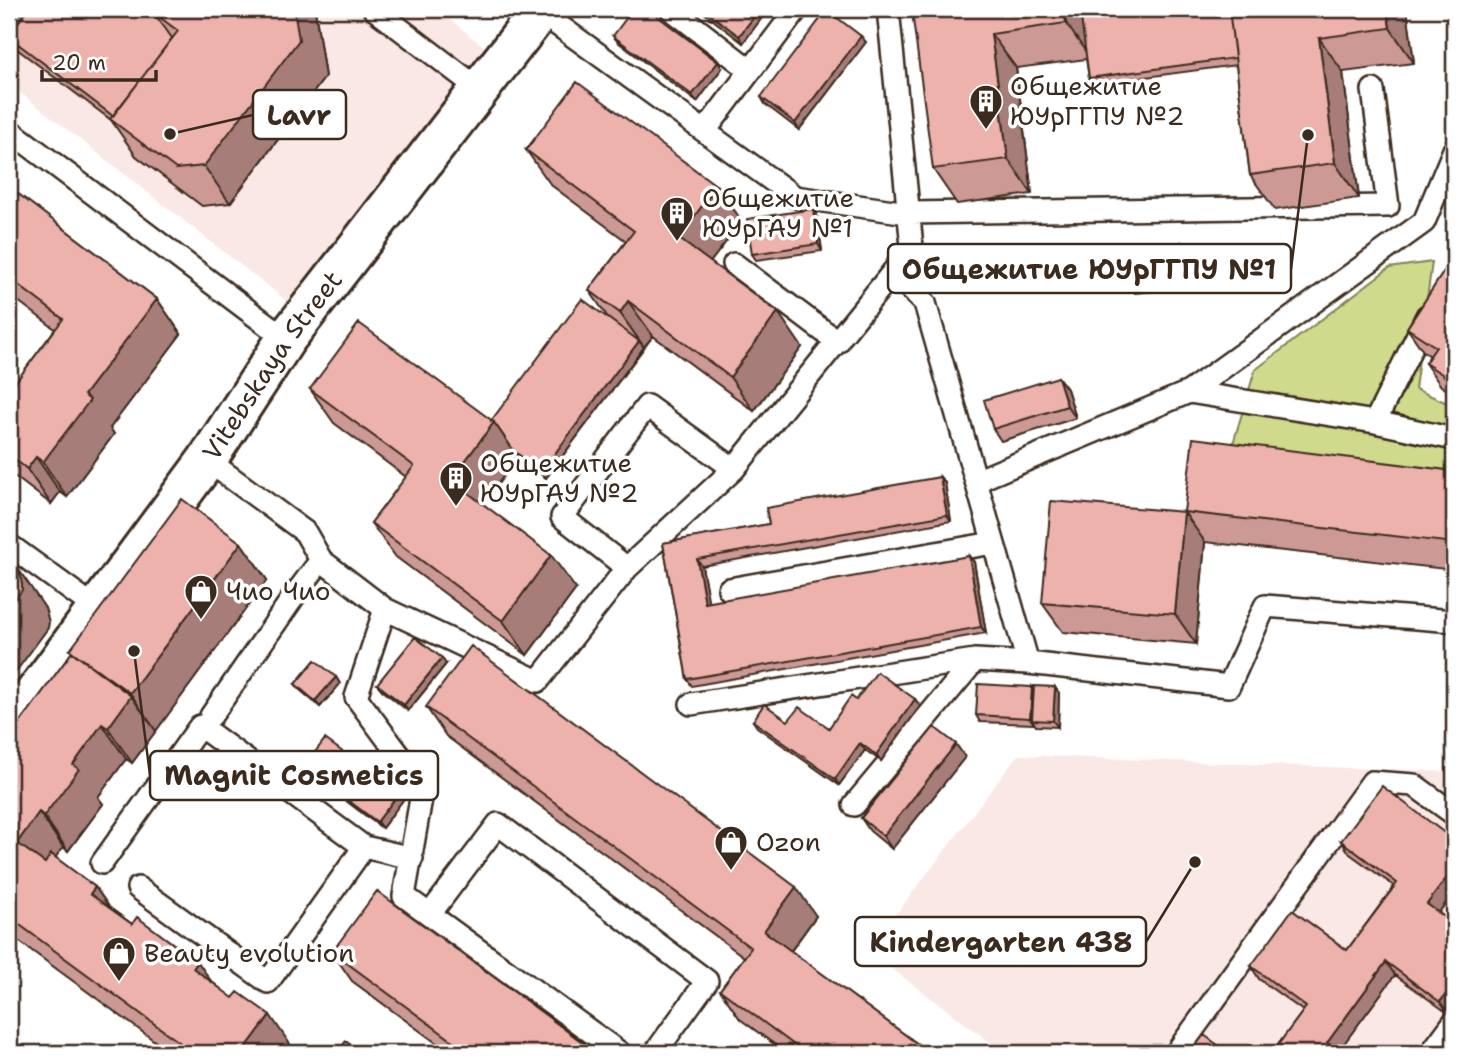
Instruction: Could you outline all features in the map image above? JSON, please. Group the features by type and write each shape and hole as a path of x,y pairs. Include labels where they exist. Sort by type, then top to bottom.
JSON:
{"street":[{"name":"Vitebskaya Street","path":"9,728 207,460 286,340 541,10"}],"lane":[{"path":"374,9 479,89"},
{"path":"671,9 750,70"},
{"path":"705,131 797,9"},
{"path":"207,460 305,532 321,560 385,608 538,681 627,568 734,469 912,247 888,9"},
{"path":"541,10 795,197 908,214 1388,206 1373,90"},
{"path":"9,130 286,340"},
{"path":"976,481 1189,392 1424,222 1454,150"},
{"path":"734,264 838,342"},
{"path":"893,272 925,303 1028,663"},
{"path":"1374,422 1433,304"},
{"path":"1189,392 1374,422 1454,439"},
{"path":"627,568 562,517 647,406 734,469"},
{"path":"729,589 993,543"},
{"path":"9,545 97,609"},
{"path":"211,716 321,560"},
{"path":"691,704 975,660 1028,663 1229,686 1265,606 1454,621"},
{"path":"385,608 356,697 423,787 404,896 620,1053"},
{"path":"854,805 975,660"},
{"path":"102,863 200,726 364,847 412,858"},
{"path":"1176,1053 1372,782 1414,785 1454,814"},
{"path":"430,914 498,824 707,981 655,1053"},
{"path":"138,888 268,982 364,847"},
{"path":"1431,1053 1454,1022"}],"shaded area":[{"path":"9,9 437,9 488,50 292,305 9,84"},
{"path":"1018,755 1454,772 1454,1053 1005,1053 868,951"}],"green space":[{"path":"1432,262 1415,389 1454,406 1454,478 1232,447 1255,370 1389,268"}],"building":[{"path":"28,9 158,9 154,13 172,38 113,116 9,37"},
{"path":"158,9 294,9 299,40 204,166 176,169 110,119 178,31 154,13"},
{"path":"633,9 648,9 718,62 692,95 613,36"},
{"path":"703,9 760,9 739,36"},
{"path":"936,9 1064,9 1066,23 991,34 1008,159 933,169 912,12"},
{"path":"1229,9 1235,58 1089,78 1080,10"},
{"path":"1229,9 1387,9 1390,28 1319,38 1335,163 1250,175"},
{"path":"827,10 861,36 795,123 761,97"},
{"name":"Общежитие ЮУрГАУ №1","path":"577,82 717,186 678,238 778,312 730,377 628,301 620,313 589,290 634,231 526,150"},
{"path":"9,187 157,299 84,395 90,400 43,462 36,457 27,469 9,455 9,391 63,319 9,278"},
{"path":"813,209 818,244 752,254 747,219"},
{"path":"1182,243 1186,281 1131,287 1127,249"},
{"path":"1454,256 1454,382 1425,363 1436,347 1407,328"},
{"path":"582,299 639,341 541,472 514,451 491,421"},
{"name":"Общежитие ЮУрГАУ №2","path":"359,323 494,422 451,480 551,555 503,621 371,523 414,466 310,389"},
{"path":"1058,377 1067,406 993,429 984,400"},
{"path":"1193,438 1454,471 1454,543 1184,512"},
{"path":"940,477 947,515 697,559 705,603 969,556 981,627 687,679 663,543 769,524 766,508"},
{"path":"182,499 241,543 130,693 70,650"},
{"path":"1051,501 1184,512 1175,614 1042,603"},
{"path":"9,558 19,570 22,590 9,607"},
{"path":"415,637 442,658 404,705 377,684"},
{"path":"471,646 796,887 764,931 930,1053 805,1053 720,990 751,948 426,707"},
{"path":"72,652 131,696 108,728 102,724 73,765 79,769 44,816 39,812 17,843 45,863 51,854 95,887 90,894 132,924 137,917 198,962 193,968 233,998 238,992 270,1015 242,1053 194,1053 9,917 9,738"},
{"path":"315,660 336,677 315,701 295,684"},
{"path":"877,672 915,699 876,755 860,743 835,779 753,721 764,704 788,721 799,707 829,728 851,696 856,700"},
{"path":"978,684 1032,687 1030,718 976,715"},
{"path":"1034,686 1055,687 1053,721 1032,720"},
{"path":"934,727 956,744 883,836 861,818"},
{"path":"325,739 399,793 377,822 304,767"},
{"path":"1382,786 1454,840 1454,868 1427,904 1454,924 1454,983 1440,1002 1386,962 1327,1043 1341,1053 1272,1053 1306,1007 1251,966 1292,910 1347,950 1397,883 1341,841"},
{"path":"377,891 597,1053 469,1053 332,952"},
{"path":"1204,1035 1229,1053 1190,1053"},
{"path":"346,1041 361,1053 337,1053"}],"place":[{"name":"Общежитие ЮУрГГПУ №2","path":"986,131"},
{"name":"Lavr","path":"170,134"},
{"name":"Общежитие ЮУрГГПУ №1","path":"1308,135"},
{"name":"Общежитие ЮУрГАУ №1","path":"677,243"},
{"name":"Общежитие ЮУрГАУ №2","path":"456,508"},
{"name":"Чио Чио","path":"201,621"},
{"name":"Magnit Cosmetics","path":"134,651"},
{"name":"Kindergarten 438","path":"1195,862"},
{"name":"Ozon","path":"731,872"},
{"name":"Beauty evolution","path":"119,983"}]}
